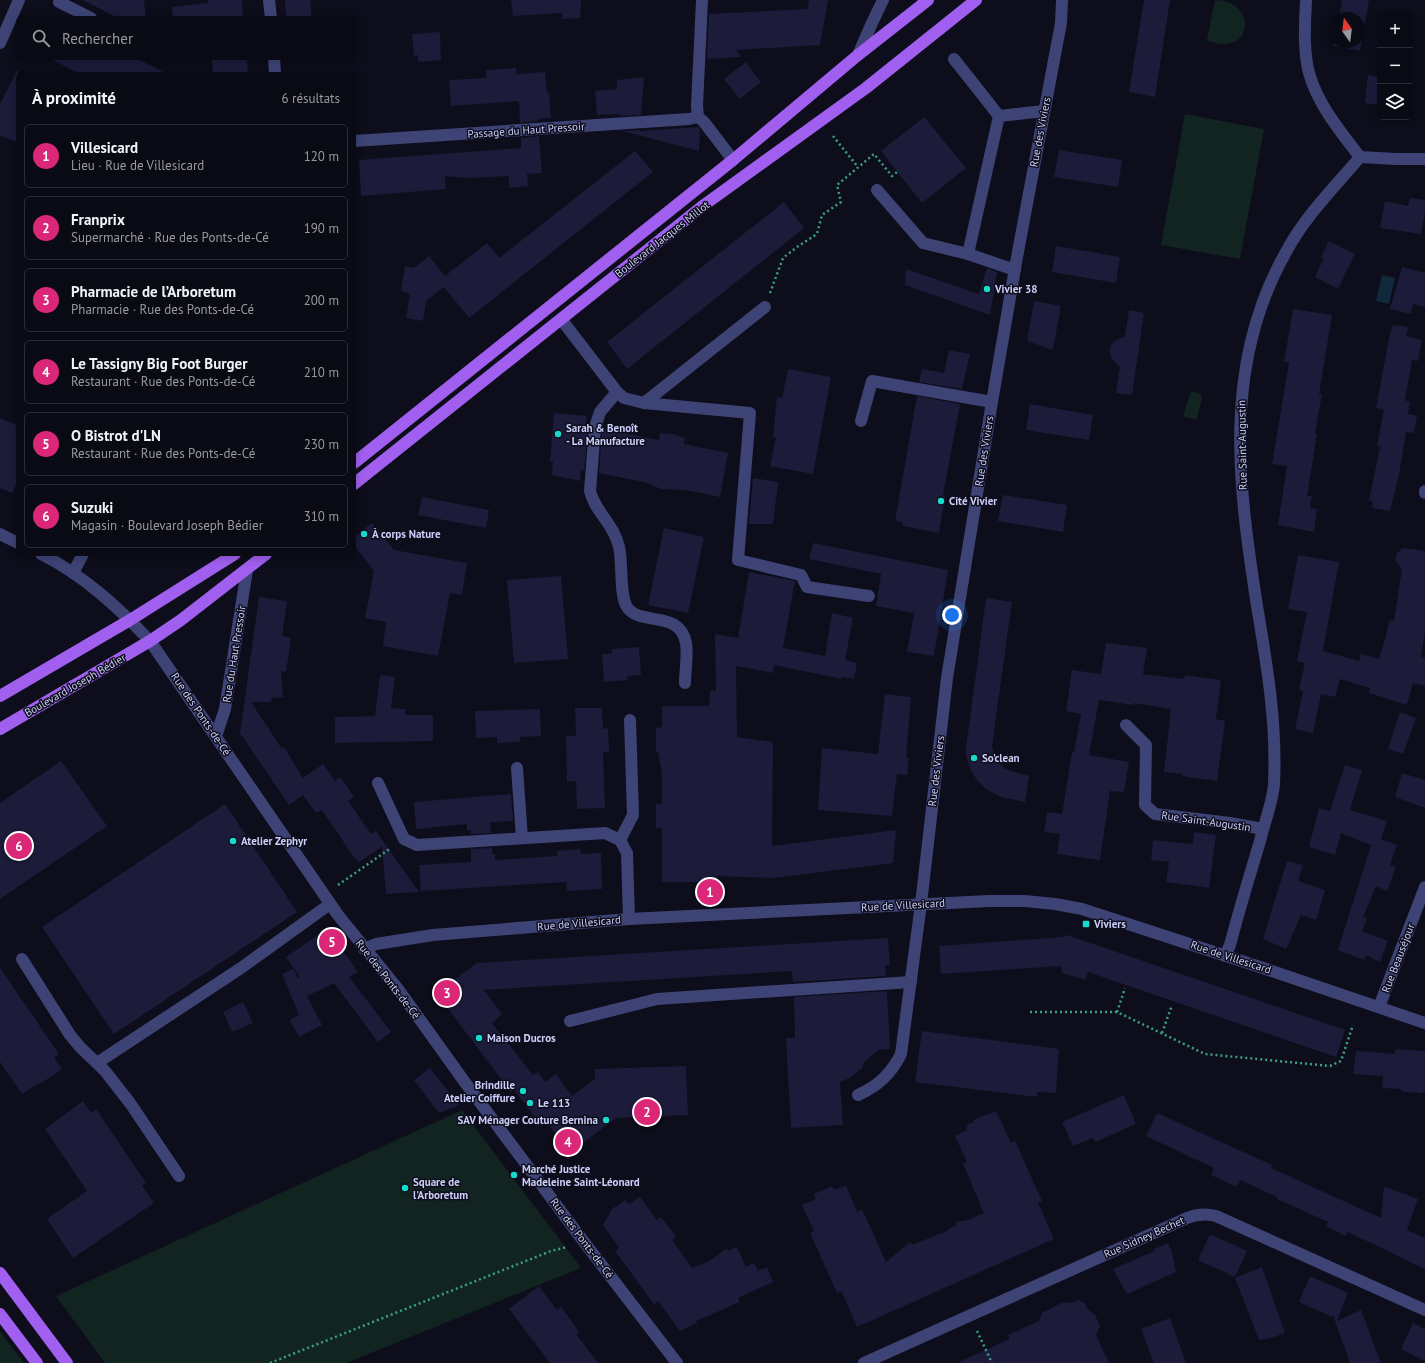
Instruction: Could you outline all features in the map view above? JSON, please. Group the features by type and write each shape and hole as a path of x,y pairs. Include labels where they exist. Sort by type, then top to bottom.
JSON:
{"main road":[{"name":"Boulevard Jacques Millot","path":"356,461 733,160 858,55 928,0"},
{"name":"Boulevard Jacques Millot","path":"356,482 704,205 866,88 976,0"},
{"path":"0,696 130,620 232,556"},
{"path":"150,641 181,620 264,556"},
{"name":"Boulevard Joseph Bédier","path":"0,729 150,641"},
{"path":"0,1273 67,1363"},
{"path":"0,1314 37,1363"}],"street":[{"path":"0,43 19,0"},
{"path":"269,0 271,16"},
{"path":"702,0 697,106 698,117 704,122 733,160"},
{"name":"Boulevard Jacques Millot","path":"858,55 883,0"},
{"name":"Rue des Viviers","path":"858,1095 868,1090 886,1077 895,1066 901,1054 921,904 947,678 992,402 1061,23 1062,0"},
{"path":"1306,0 1305,48 1309,73 1321,101 1338,129 1360,157 1396,160 1425,159"},
{"path":"59,2 87,16"},
{"path":"954,59 999,116"},
{"path":"274,60 276,72"},
{"path":"999,116 1044,111"},
{"path":"968,254 999,116"},
{"name":"Passage du Haut Pressoir","path":"356,141 689,119 698,117"},
{"name":"Rue Saint-Augustin","path":"1225,956 1230,945 1274,787 1273,721 1267,666 1251,564 1242,484 1240,425 1243,378 1254,327 1273,276 1286,251 1302,226 1319,204 1360,157"},
{"path":"877,190 923,243 968,254 995,265 1015,270"},
{"path":"644,403 765,307"},
{"path":"561,319 617,392 624,398 644,403 750,413 738,560 801,575 807,587 869,596"},
{"path":"861,421 872,381 992,402"},
{"path":"617,392 600,412 595,426 590,491 592,499 615,533 620,548 623,596 627,607 634,615 671,622 681,631 686,643 685,683"},
{"path":"0,534 16,542"},
{"name":"Rue des Ponts-de-Cé","path":"44,556 73,574 109,601 150,641 330,904 364,949 398,989 464,1081 581,1238 677,1363"},
{"path":"73,574 82,556"},
{"name":"Rue du Haut Pressoir","path":"216,736 225,709 247,570"},
{"path":"620,840 633,815 630,720"},
{"name":"Rue Saint-Augustin","path":"1126,725 1146,745 1144,805 1155,814 1230,823 1263,829"},
{"path":"517,768 522,838"},
{"path":"378,783 404,838 417,845 605,833 620,840 627,853 630,919"},
{"name":"Rue Beauséjour","path":"1379,1007 1425,887"},
{"name":"Rue de Villesicard","path":"364,949 376,944 432,935 630,919 921,904 1025,901 1082,909 1425,1023"},
{"path":"97,1063 241,968 330,904"},
{"path":"22,959 70,1035 97,1063 130,1103 179,1176"},
{"path":"570,1021 657,999 911,982"},
{"name":"Rue Sidney Bechet","path":"864,1363 1195,1214 1216,1216 1425,1310"}],"path":[{"path":"833,136 858,167"},
{"path":"765,307 782,258 817,234 822,215 841,202 837,185 874,154 892,176 898,172"},
{"path":"338,885 393,846"},
{"path":"1117,1012 1125,988"},
{"path":"1162,1033 1172,1005"},
{"path":"1030,1012 1117,1012 1205,1054 1330,1066 1342,1061 1353,1025"},
{"path":"270,1363 551,1251 568,1247"},
{"path":"975,1327 992,1363"}],"green space":[{"path":"1215,0 1228,2 1237,7 1243,14 1245,23 1244,31 1240,38 1233,43 1220,44 1207,40"},
{"path":"1185,114 1264,129 1240,259 1161,245"},
{"path":"1191,391 1201,394 1202,399 1196,420 1183,416"},
{"name":"Square de l'Arboretum","path":"462,1110 581,1268 346,1363 105,1363 56,1296"},
{"path":"0,1331 24,1363 0,1363"}],"water":[{"path":"1382,275 1395,278 1389,304 1376,301"}],"building":[{"path":"83,0 144,0 146,16 114,16"},
{"path":"208,0 242,0 243,16 173,16 172,7 208,3"},
{"path":"285,0 310,0 312,16 286,16"},
{"path":"511,0 581,0 580,18 562,19 562,13 513,16"},
{"path":"809,0 828,0 820,45 736,50 741,57 708,59 709,14 808,9"},
{"path":"1144,0 1170,0 1155,97 1129,92"},
{"path":"1342,0 1369,0 1365,23 1365,12 1340,12"},
{"path":"440,32 441,60 418,62 418,55 414,56 412,34"},
{"path":"1344,48 1361,48 1360,51"},
{"path":"53,60 140,60 163,72 76,72"},
{"path":"212,60 247,60 248,72 213,72"},
{"path":"746,62 761,82 740,99 724,79"},
{"path":"516,68 517,74 545,72 547,93 549,93 551,118 520,123 519,101 451,106 449,80 486,78 486,70"},
{"path":"16,73 16,142 0,135 0,104"},
{"path":"1368,75 1377,76 1377,105 1365,103"},
{"path":"644,77 641,115 597,115 595,91 617,89 617,80"},
{"path":"924,117 966,168 922,203 881,151"},
{"path":"699,127 699,151 622,131 640,131"},
{"path":"539,136 542,173 527,174 528,186 509,188 509,176 467,178 445,176 446,189 361,196 359,160 521,148 521,138"},
{"path":"1059,150 1122,160 1118,187 1054,177"},
{"path":"635,151 653,172 469,318 444,287 426,301 423,321 406,318 410,294 401,291 405,266 414,268 429,256 445,276 487,243 499,258"},
{"path":"1410,198 1425,200 1425,211 1421,234 1380,228 1385,201 1408,206"},
{"path":"784,202 804,228 627,369 607,342"},
{"path":"1329,241 1355,254 1338,289 1315,277 1324,258 1321,257"},
{"path":"1056,246 1120,257 1116,283 1052,272"},
{"path":"1402,267 1425,273 1425,307 1413,304 1411,314 1390,309"},
{"path":"987,268 997,272 990,315 905,285 906,269 979,294"},
{"path":"1034,301 1061,306 1053,350 1027,341"},
{"path":"1293,309 1332,315 1319,394 1322,394 1315,433 1317,434 1307,496 1312,496 1310,508 1317,509 1314,532 1278,525 1287,466 1272,464 1289,362 1284,362"},
{"path":"1129,310 1144,313 1132,395 1116,393 1120,367 1112,359 1109,350 1113,342 1125,336"},
{"path":"1393,325 1408,327 1406,336 1422,340 1418,361 1412,360 1405,400 1410,402 1408,414 1417,416 1414,433 1406,432 1399,475 1390,511 1372,508 1373,501 1369,501 1380,447 1377,446 1384,410 1376,408 1390,333"},
{"path":"949,350 970,354 962,389 919,382 922,369 944,373"},
{"path":"788,369 831,377 813,474 770,466 776,437 773,437 777,397 782,398"},
{"path":"917,396 960,404 943,495 945,496 939,533 903,526 903,522 895,521"},
{"path":"1030,404 1093,415 1089,440 1026,430"},
{"path":"554,413 587,416 586,425 588,426 584,470 581,470 580,481 552,475 553,462 550,462"},
{"path":"0,418 16,425 16,485 12,493 0,488"},
{"path":"602,429 659,440 660,433 673,434 685,438 684,444 728,453 720,497 686,490 661,489 644,482 599,473"},
{"path":"753,478 778,482 773,524 749,524"},
{"path":"1003,495 1067,505 1063,532 998,521"},
{"path":"422,497 489,510 486,528 418,515"},
{"path":"372,523 394,550 467,563 462,595 450,593 438,656 383,646 386,622 365,618 374,571 356,548 356,535"},
{"path":"664,528 704,537 688,613 648,605"},
{"path":"813,543 948,570 934,656 907,652 914,613 876,606 881,574 809,559"},
{"path":"1403,548 1425,551 1425,632 1421,657 1425,658 1425,686 1413,683 1407,705 1369,693 1370,688 1340,679 1335,697 1321,694 1313,733 1295,729 1303,691 1299,690 1305,663 1297,661 1307,612 1288,609 1298,555 1339,562 1323,651 1359,661 1361,654 1379,659 1389,620 1394,621 1402,569 1395,560 1397,553"},
{"path":"749,572 795,581 783,648 825,656 832,613 853,618 845,660 857,663 854,679 842,677 842,679 774,665 773,673 736,666 737,737 773,742 772,846 896,830 893,863 773,878 717,876 718,897 702,898 702,882 662,882 662,828 656,828 656,804 662,804 662,774 658,752 656,752 656,728 662,727 662,706 709,706 710,691 716,691 715,634 738,638"},
{"path":"561,576 568,659 514,663 507,580"},
{"path":"259,597 287,601 282,636 291,638 286,672 281,671 283,697 272,698 271,702 251,702 282,749 284,747 303,778 323,764 335,781 340,777 354,797 348,801 371,834 376,831 419,892 386,894 382,847 359,862 356,858 355,859 322,810 316,813 303,795 289,805 240,733"},
{"path":"986,598 1012,602 992,746 996,760 1005,769 1029,776 1025,802 1001,797 986,789 971,771 966,755"},
{"path":"1106,643 1147,648 1143,674 1184,679 1185,675 1221,680 1216,719 1225,721 1217,781 1182,776 1182,774 1164,772 1171,709 1134,703 1134,705 1099,700 1089,755 1129,762 1124,792 1110,791 1100,860 1057,854 1060,834 1044,832 1047,812 1062,814 1072,752 1074,752 1081,714 1066,711 1072,670 1101,674"},
{"path":"639,647 641,675 627,676 628,680 604,682 602,654 612,653 612,649"},
{"path":"380,675 395,677 391,708 405,709 405,715 433,715 433,741 335,743 335,717 375,716"},
{"path":"885,694 911,697 906,757 909,758 907,775 897,774 892,816 818,810 822,748 878,754"},
{"path":"575,708 602,708 603,729 608,728 609,752 603,752 605,808 577,809 576,781 567,782 566,736 576,736"},
{"path":"540,709 541,736 520,737 520,742 497,743 497,737 476,738 475,711"},
{"path":"1400,712 1416,718 1403,754 1388,749"},
{"path":"61,761 107,826 0,899 0,803"},
{"path":"1345,765 1362,770 1350,810 1387,821 1381,839 1397,845 1390,865 1396,867 1387,891 1376,886 1363,917 1367,919 1362,931 1388,941 1380,962 1366,955 1364,960 1338,950 1371,845 1341,833 1335,855 1309,847 1319,808 1330,811"},
{"path":"1402,773 1425,780 1425,808 1395,797"},
{"path":"511,794 513,821 490,822 491,833 471,834 471,830 467,831 467,824 416,829 414,802"},
{"path":"225,804 297,912 114,1034 42,927"},
{"path":"1194,832 1216,835 1209,888 1166,882 1169,862 1151,860 1153,840 1193,844"},
{"path":"492,848 492,854 495,854 495,860 557,856 557,851 580,849 581,854 601,853 602,889 567,891 566,882 421,891 419,865 471,862 471,849"},
{"path":"1287,861 1303,865 1298,881 1325,890 1316,920 1301,915 1286,949 1263,939"},
{"path":"327,929 358,972 349,977 391,1032 378,1042 334,983 307,996 322,1025 299,1037 290,1020 299,1015 282,974 293,969 298,978 300,977 286,957"},
{"path":"1067,935 1345,1030 1336,1057 1088,972 1085,980 1062,973 1061,966 941,974 939,946 1063,937"},
{"path":"888,938 890,965 885,965 886,976 793,982 792,971 484,990 502,1014 492,1023 533,1075 538,1072 545,1082 556,1074 572,1096 595,1079 595,1069 686,1066 688,1115 616,1118 570,1153 544,1119 539,1123 514,1090 511,1092 436,993 477,963"},
{"path":"0,968 59,1054 54,1058 62,1069 22,1094 0,1062"},
{"path":"887,991 890,1049 878,1050 863,1063 863,1067 850,1078 840,1082 843,1125 791,1128 786,1038 795,1038 794,997"},
{"path":"243,1002 253,1023 232,1032 223,1012"},
{"path":"922,1031 1059,1049 1056,1093 1037,1092 1037,1096 1029,1096 915,1082"},
{"path":"1395,1049 1425,1051 1425,1092 1403,1092 1400,1089 1382,1088 1383,1076 1353,1074 1356,1051 1395,1054"},
{"path":"430,1068 459,1105 439,1113 414,1080"},
{"path":"1124,1095 1136,1124 1095,1142 1093,1138 1073,1146 1062,1122"},
{"path":"83,1101 91,1113 96,1109 146,1183 142,1186 154,1203 73,1258 47,1219 87,1191 45,1129"},
{"path":"996,1111 1011,1143 1015,1141 1042,1201 1038,1203 1054,1239 857,1327 842,1292 837,1293 810,1233 814,1231 802,1205 816,1199 814,1194 832,1186 834,1190 846,1185 857,1212 862,1209 886,1262 910,1242 912,1245 949,1230 948,1229 957,1225 956,1222 968,1220 984,1213 963,1164 967,1162 955,1136 967,1130 966,1125 974,1122 973,1120"},
{"path":"1157,1113 1272,1165 1271,1168 1381,1218 1384,1186 1418,1199 1407,1230 1425,1238 1425,1269 1348,1232 1345,1236 1326,1226 1328,1222 1277,1199 1277,1197 1240,1180 1237,1187 1211,1175 1214,1168 1146,1136"},
{"path":"640,1197 657,1220 661,1217 676,1236 672,1240 692,1268 708,1262 727,1248 728,1251 737,1247 746,1267 754,1263 758,1271 767,1267 773,1282 738,1298 740,1302 696,1321 697,1323 680,1331 658,1301 654,1305 615,1251 619,1248 603,1225 612,1209 625,1200 629,1204"},
{"path":"1210,1234 1247,1251 1235,1277 1198,1260"},
{"path":"1168,1243 1172,1252 1176,1272 1127,1294 1113,1269 1155,1251 1154,1249"},
{"path":"1262,1267 1285,1333 1259,1340 1235,1278"},
{"path":"1310,1276 1348,1293 1337,1321 1361,1310 1381,1363 1350,1363 1333,1315 1332,1317 1299,1302"},
{"path":"539,1286 557,1310 561,1307 571,1320 579,1332 576,1334 598,1363 550,1363 509,1309"},
{"path":"1078,1300 1085,1303 1087,1308 1095,1315 1100,1326 1096,1335 1109,1363 957,1363 1010,1339 1008,1335 1039,1321 1042,1313 1063,1302 1071,1303"},
{"path":"1170,1318 1186,1363 1154,1363 1141,1329"},
{"path":"1413,1323 1425,1329 1425,1361 1401,1349"}],"place":[{"name":"Vivier 38","path":"987,289"},
{"name":"Sarah & Benoît - La Manufacture","path":"558,434"},
{"name":"Cité Vivier","path":"941,501"},
{"name":"À corps Nature","path":"364,534"},
{"name":"So'clean","path":"974,758"},
{"name":"Atelier Zephyr","path":"233,841"},
{"name":"Suzuki","path":"19,846"},
{"name":"Villesicard","path":"710,892"},
{"name":"Viviers","path":"1086,924"},
{"name":"O Bistrot d'LN","path":"332,942"},
{"name":"Pharmacie de l’Arboretum","path":"447,993"},
{"name":"Maison Ducros","path":"479,1038"},
{"name":"Brindille Atelier Coiffure","path":"523,1091"},
{"name":"Le 113","path":"530,1103"},
{"name":"Franprix","path":"647,1112"},
{"name":"SAV Ménager Couture Bernina","path":"606,1120"},
{"name":"Le Tassigny Big Foot Burger","path":"568,1142"},
{"name":"Marché Justice Madeleine Saint-Léonard","path":"514,1175"},
{"name":"Square de l'Arboretum","path":"405,1188"}]}
